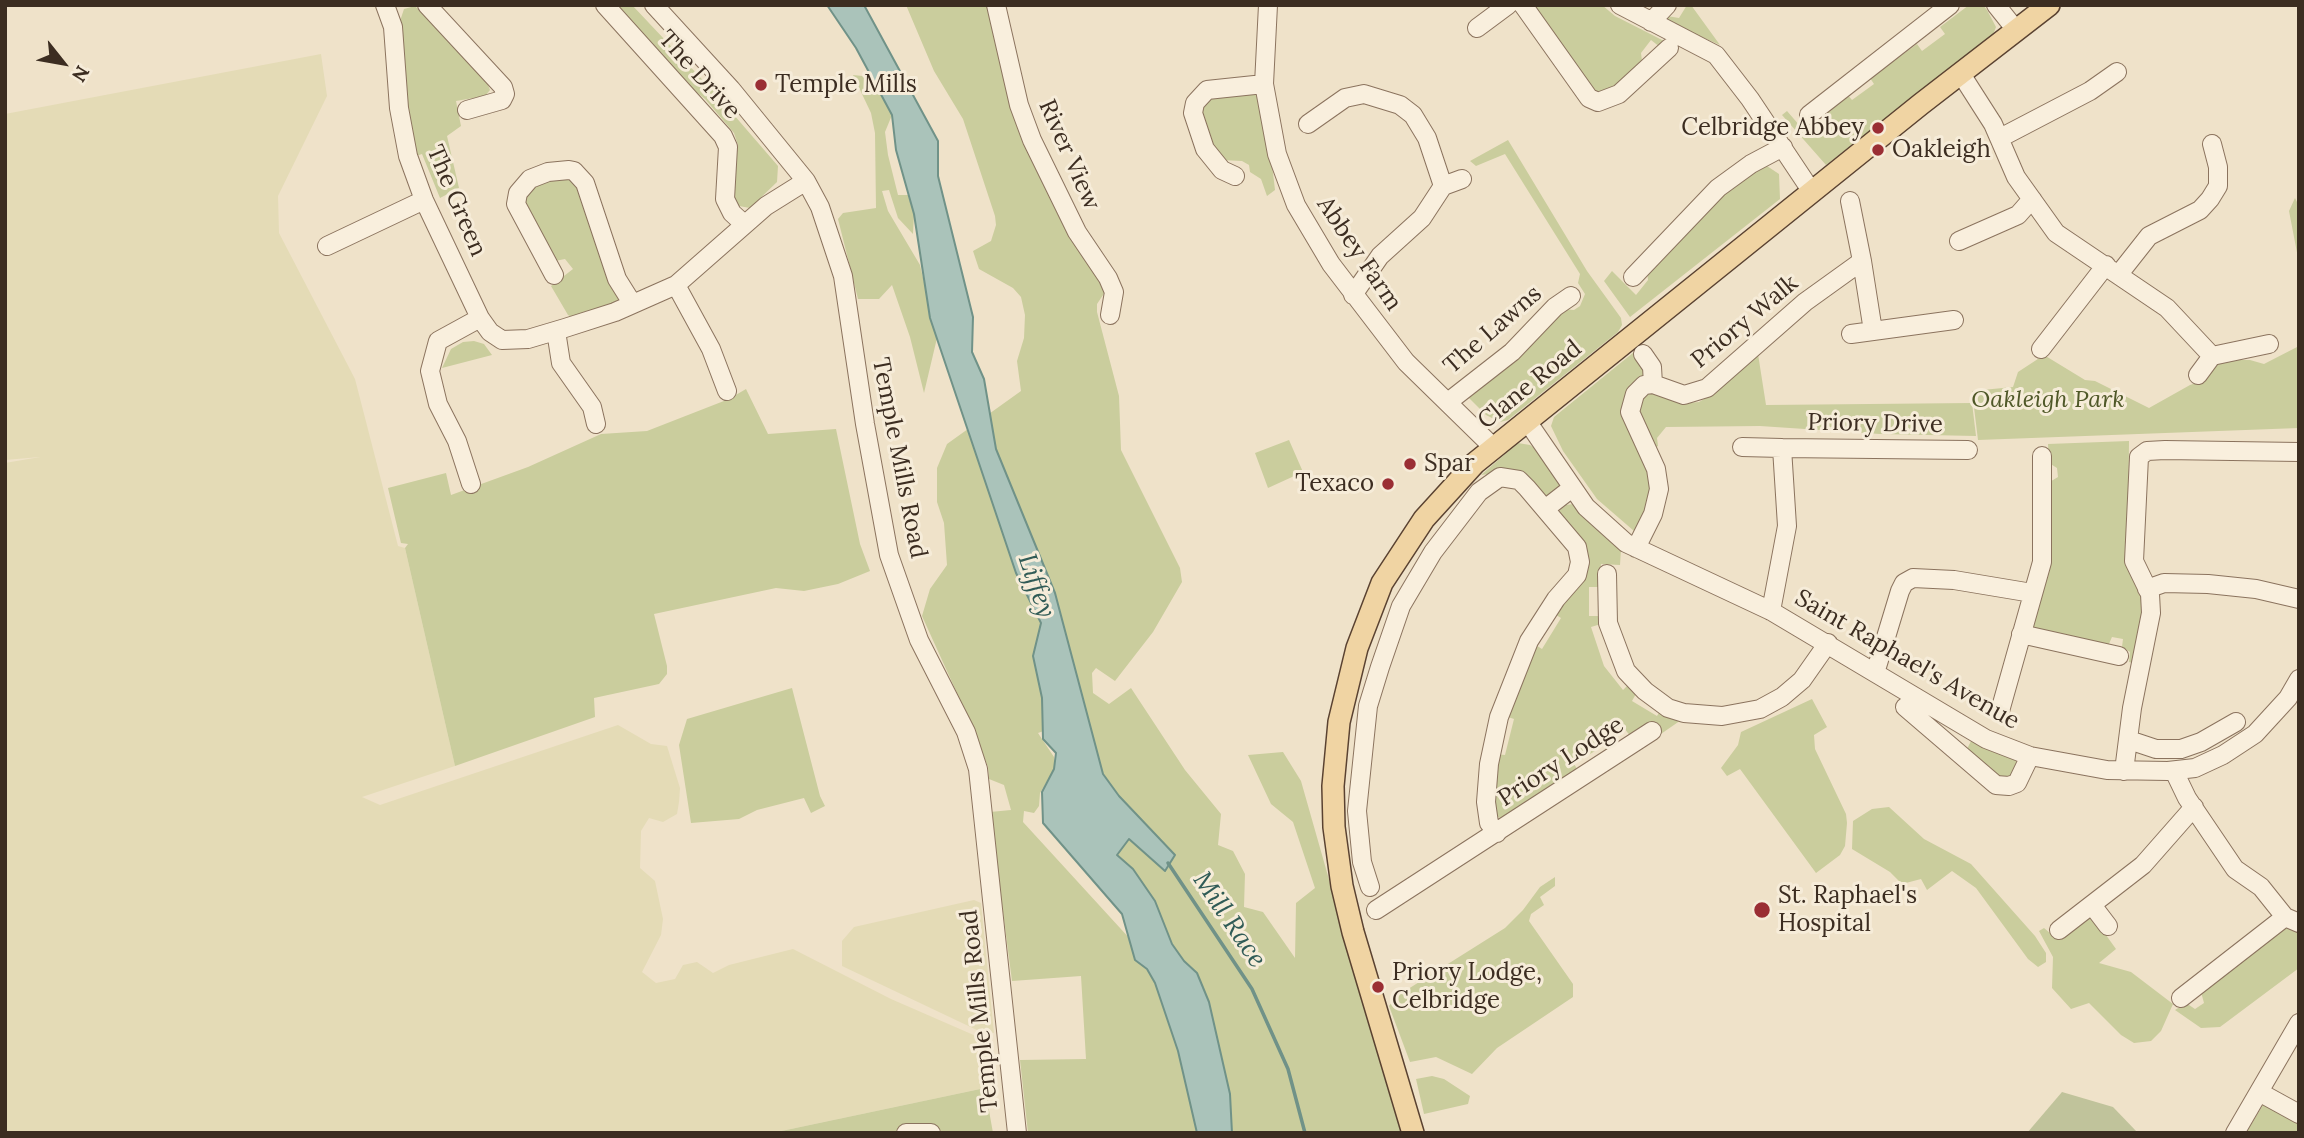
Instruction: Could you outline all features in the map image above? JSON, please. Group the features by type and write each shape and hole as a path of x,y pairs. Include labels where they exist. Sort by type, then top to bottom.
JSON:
{"main road":[{"name":"Clane Road","path":"1413,1133 1342,886 1333,806 1336,742 1357,648 1382,583 1424,519 1464,474 1494,448 2049,5"}],"street":[{"path":"426,5 503,87 505,94 502,100 467,110"},
{"name":"The Drive","path":"604,5 723,135 728,147 725,199 732,213 744,224"},
{"name":"Temple Mills Road","path":"654,5 731,89 806,181 820,207 843,276 865,424 889,555 919,640 956,711 976,760 1017,1133"},
{"name":"River View","path":"996,5 1019,105 1030,135 1058,198 1108,278 1114,292 1110,314"},
{"name":"Abbey Farm","path":"1268,5 1265,84 1277,154 1296,205 1353,295 1406,362 1494,448"},
{"path":"1477,28 1508,5"},
{"path":"1523,5 1589,98 1598,102 1619,94 1669,48"},
{"path":"1620,5 1716,55 1812,192"},
{"path":"1651,22 1667,5"},
{"path":"1809,116 1950,5"},
{"path":"1996,5 2016,30"},
{"name":"The Green","path":"389,7 399,108 408,156 424,200 482,321"},
{"path":"2000,138 2090,91 2117,72"},
{"path":"1961,75 2000,138 2016,177 2056,233 2167,308 2212,356"},
{"path":"1235,176 1222,170 1205,149 1193,113 1195,103 1207,90 1265,84"},
{"path":"1308,124 1345,98 1364,94 1400,105 1413,115 1427,138 1443,186"},
{"path":"2040,349 2113,270 2149,236 2200,210 2210,199 2218,186 2218,167 2211,144"},
{"path":"1633,277 1718,188 1751,164 1783,147"},
{"path":"554,275 516,204 518,193 530,179 548,172 569,170 574,171 585,183 613,270 632,303"},
{"path":"1353,295 1380,256 1422,218 1443,186 1462,179"},
{"path":"471,484 457,441 438,404 430,371 438,341 482,321 502,340 528,339 615,312 676,285 744,224 806,181"},
{"path":"327,246 424,200"},
{"path":"1959,241 2018,215 2032,200"},
{"path":"1850,201 1874,331"},
{"name":"Priory Walk","path":"1653,384 1684,395 1696,394 1707,388 1805,302 1862,261"},
{"path":"676,285 710,349 727,391"},
{"name":"The Lawns","path":"1448,402 1512,352 1555,307 1571,296"},
{"path":"1852,334 1954,320"},
{"path":"556,331 561,363 592,407 596,424"},
{"path":"2198,375 2212,356 2269,344"},
{"path":"1636,548 1654,511 1659,478 1630,412 1635,394 1644,385 1653,384 1652,367 1643,354"},
{"name":"Saint Raphael's Avenue","path":"1527,421 1598,521 1636,548 1771,611 1876,670 1986,739 2030,756 2124,771 2174,771 2206,764 2245,742 2293,702 2299,679"},
{"name":"Priory Drive","path":"1742,447 1968,450"},
{"name":"Priory Drive","path":"1771,611 1787,526 1782,448"},
{"path":"2124,771 2151,613 2147,589 2137,572 2133,543 2137,461 2142,453 2165,450 2299,452"},
{"path":"2000,711 2042,562 2042,456"},
{"name":"Priory Lodge","path":"1370,887 1363,868 1358,832 1360,778 1368,706 1401,606 1433,552 1464,509 1490,482 1500,477 1519,481 1577,547 1580,562 1577,575 1556,599 1529,641 1499,717 1489,764 1486,802 1489,823 1497,833"},
{"path":"1545,509 1573,488"},
{"path":"1607,573 1608,623 1626,671 1668,708 1684,713 1722,716 1760,709 1782,697 1802,680 1828,643"},
{"path":"1876,670 1900,591 1904,583 1913,578 1954,580 2032,593"},
{"path":"2147,589 2164,583 2208,584 2256,589 2299,599"},
{"path":"2021,634 2119,656"},
{"path":"1905,706 1996,785 2009,786 2017,783 2030,756"},
{"path":"2129,740 2156,749 2181,749 2201,742 2236,722"},
{"name":"Priory Lodge","path":"1376,910 1652,732"},
{"path":"2174,771 2176,780 2235,869 2260,887 2292,920 2181,999"},
{"path":"2059,930 2143,865 2194,807"},
{"path":"2092,905 2108,926"},
{"path":"2235,1133 2299,1023"},
{"path":"2259,1092 2299,1114"},
{"path":"906,1133 931,1133"}],"shaded area":[{"path":"321,54 327,96 278,196 279,233 355,379 398,546 405,548 455,766 362,797 380,805 618,725 651,744 667,746 680,788 679,802 677,814 663,822 649,818 641,831 640,868 655,881 663,919 661,935 642,972 656,983 675,979 683,965 697,962 713,973 729,965 793,949 891,999 992,1043 991,1071 985,1088 772,1133 5,1133 5,463 40,457 5,460 5,114"},
{"path":"974,900 981,903 994,1033 979,1031 842,966 842,941 854,927"}],"green space":[{"path":"610,5 632,5 715,93 778,166 777,182 750,208 739,206 733,197 734,160 738,145 734,133 705,99 666,68"},
{"path":"906,5 991,5 995,30 1105,292 1097,304 1097,312 1119,396 1121,450 1180,568 1182,582 1153,632 1115,681 1096,668 1092,673 1093,693 1109,704 1131,688 1185,770 1221,814 1218,845 1233,851 1245,874 1244,907 1263,912 1295,958 1296,903 1315,888 1293,822 1271,804 1248,755 1283,752 1301,781 1401,1133 1232,1133 1230,1094 1209,1002 1197,973 1172,944 1155,901 1133,869 1116,855 1129,839 1165,871 1175,855 1119,796 1103,774 1087,716 1038,733 1054,757 1054,769 1040,793 1039,806 1034,813 1024,811 1023,822 1131,940 1135,960 1147,969 1155,983 1178,1051 1197,1133 1028,1133 1020,1060 1086,1059 1081,976 1012,981 990,812 1011,810 1004,785 989,779 988,767 971,724 922,616 930,589 947,565 944,523 937,502 937,468 947,444 1021,391 1017,361 1024,338 1025,315 1021,297 1013,288 979,269 973,251 991,241 996,225 995,216 963,119 934,71"},
{"path":"1530,5 1602,5 1615,16 1668,43 1665,51 1651,40 1641,53 1642,61 1615,89 1596,96"},
{"path":"1687,5 1691,5 1720,45 1663,20 1667,16 1679,18"},
{"path":"1969,5 1983,5 1987,10 1996,27 1993,35 1826,165 1782,115 1787,111 1800,126 1811,126 1817,134 1826,127 1821,115 1846,93 1852,100 1874,84 1870,78 1917,44 1922,51 1945,34 1940,27"},
{"path":"415,6 487,82 490,90 485,96 456,101 461,126 447,136 459,188 440,198 422,154 413,157 406,110 399,24 404,9"},
{"path":"853,75 872,77 892,115 885,132 888,155 898,195 908,195 914,214 913,234 898,218 889,190 882,191 888,211 920,265 937,338 924,393 910,337 892,285 879,299 858,299 838,219 843,213 876,208 875,133 871,113"},
{"path":"1252,91 1265,105 1275,190 1267,196 1261,179 1250,172 1249,165 1242,161 1221,160 1202,124 1201,103 1207,97"},
{"path":"1508,140 1587,271 1621,318 1622,325 1618,332 1508,420 1500,422 1486,415 1464,393 1560,309 1574,310 1580,306 1585,294 1578,283 1580,274 1505,154 1476,166 1470,161"},
{"path":"1764,164 1779,174 1780,199 1630,317 1604,281 1612,271 1636,295 1648,280 1647,271 1684,228 1741,178"},
{"path":"561,178 576,180 620,300 574,318 568,315 551,286 573,269 565,259 555,261 523,202 527,191 536,185"},
{"path":"2295,198 2299,206 2299,263 2289,211"},
{"path":"463,342 484,344 492,355 442,368 451,349"},
{"name":"Oakleigh Park","path":"2299,346 2299,428 1978,440 1972,391 2013,387 2018,372 2044,355 2085,380 2095,381 2149,408 2202,381 2219,360 2250,360 2264,364"},
{"path":"1639,348 1646,369 1644,377 1632,389 1653,492 1639,531 1634,531 1597,499 1563,451 1551,426 1554,417"},
{"path":"1758,354 1766,405 1972,403 1976,436 1880,434 1760,426 1666,427 1657,438 1658,446 1653,449 1639,423 1637,402 1648,391 1688,403 1699,402 1716,392"},
{"path":"746,389 768,434 836,429 860,544 870,571 838,584 804,591 776,588 654,614 667,666 667,674 659,684 594,698 595,717 455,766 405,548 408,544 401,543 388,488 446,473 451,495 528,467 601,434 647,431 729,399"},
{"path":"1289,440 1303,472 1268,488 1255,453"},
{"path":"2129,441 2128,547 2144,592 2145,616 2138,664 2129,662 2130,652 2122,647 2123,639 2112,637 2108,646 2033,632 2039,594 2048,483 2058,477 2057,468 2049,463 2048,444"},
{"path":"1518,443 1530,445 1540,452 1560,484 1554,496 1547,497 1496,473 1481,475"},
{"path":"1573,504 1621,549 1620,565 1601,564 1599,587 1589,587 1589,616 1599,616 1601,624 1591,627 1604,666 1623,690 1629,684 1637,692 1632,701 1657,716 1662,708 1684,718 1658,736 1631,737 1624,728 1614,735 1620,745 1609,753 1603,746 1574,764 1579,772 1502,819 1496,816 1492,801 1495,754 1505,755 1514,719 1505,716 1534,644 1542,649 1561,618 1553,613 1580,581 1558,517 1560,510"},
{"path":"792,688 820,796 825,806 811,813 804,798 757,810 739,819 691,823 679,745 687,719"},
{"path":"1812,699 1827,727 1814,735 1815,749 1846,814 1847,823 1845,846 1840,855 1816,873 1740,769 1727,776 1721,768 1738,745 1741,732"},
{"path":"1973,737 2020,760 2018,773 2003,781 1966,751"},
{"path":"1889,807 1924,839 1971,864 2035,936 2046,953 2046,962 2038,967 2028,959 1976,888 1952,871 1927,890 1921,879 1902,884 1890,872 1852,849 1853,821 1872,809"},
{"path":"1555,877 1555,886 1540,897 1544,905 1531,914 1529,921 1573,984 1573,997 1497,1048 1472,1074 1436,1057 1410,1062 1389,1006 1397,996 1505,928 1540,887"},
{"path":"2085,916 2093,917 2116,949 2099,963 2131,972 2173,1004 2161,1031 2151,1041 2134,1043 2121,1035 2089,1003 2071,1009 2052,988 2053,957 2039,931 2044,928 2057,939"},
{"path":"2281,928 2299,930 2299,968 2220,1027 2201,1028 2175,1010 2186,1003 2195,1009 2204,1003 2201,992"},
{"path":"1432,1076 1444,1079 1470,1096 1468,1104 1424,1114 1416,1079"},
{"path":"985,1088 993,1133 943,1133 936,1127 922,1126 893,1133 772,1133"},
{"path":"2062,1092 2113,1107 2138,1133 2027,1133"},
{"path":"2263,1105 2299,1120 2299,1133 2246,1133"}],"water":[{"name":"Liffey","path":"827,5 864,5 938,141 938,176 973,317 972,352 984,379 996,449 1055,593 1103,774 1119,796 1175,855 1165,871 1129,839 1117,855 1133,869 1155,901 1172,944 1197,973 1209,1002 1230,1094 1232,1133 1197,1133 1178,1051 1155,983 1147,969 1135,960 1122,914 1043,823 1042,792 1054,769 1056,753 1043,739 1042,698 1033,656 1041,623 1016,573 930,318 914,214 896,150 892,115 856,48"}],"waterway":[{"name":"Mill Race","path":"1168,863 1252,989 1288,1069 1305,1133"}],"place":[{"name":"Temple Mills","path":"761,85"},
{"name":"Celbridge Abbey","path":"1878,128"},
{"name":"Oakleigh","path":"1878,150"},
{"name":"Spar","path":"1410,464"},
{"name":"Texaco","path":"1388,484"},
{"name":"St. Raphael's Hospital","path":"1762,910"},
{"name":"Priory Lodge, Celbridge","path":"1378,987"}]}
